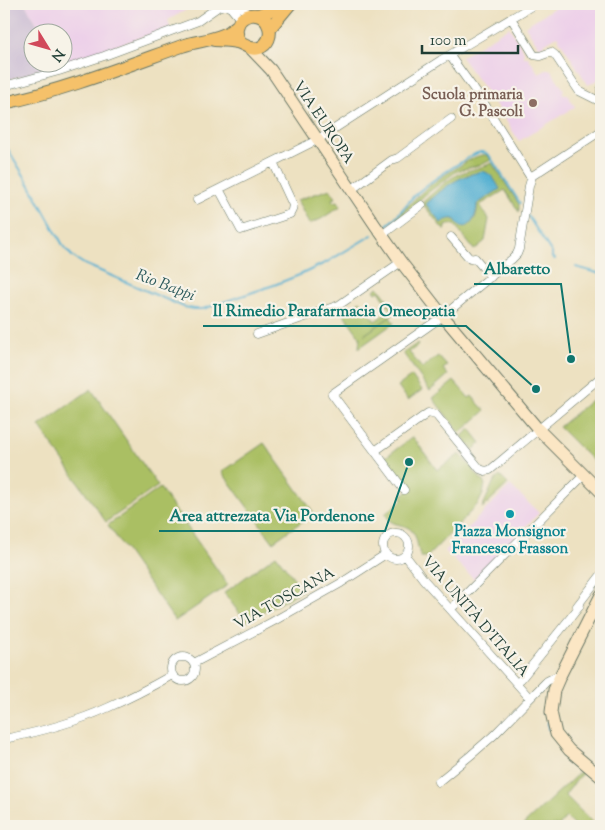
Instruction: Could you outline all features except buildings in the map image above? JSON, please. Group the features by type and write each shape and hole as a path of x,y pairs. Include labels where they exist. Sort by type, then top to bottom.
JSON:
{"main road":[{"path":"4,103 52,91 228,33 248,19 267,12 279,4"},
{"path":"270,28 290,4"},
{"path":"207,40 219,40 245,46 258,48 265,44 270,36 270,28 264,18 248,19 236,31 237,37 245,46"}],"street":[{"path":"205,16 213,4"},
{"path":"235,4 248,19"},
{"path":"197,200 317,140 534,4"},
{"path":"4,86 104,56 198,21 224,5 248,19"},
{"path":"511,18 534,55 540,56 551,52 555,54 579,90 601,102 601,89"},
{"name":"VIA EUROPA","path":"265,44 271,70"},
{"name":"VIA EUROPA","path":"245,46 271,70 380,232 443,316 538,429 601,492"},
{"path":"450,56 484,103 529,175 532,176"},
{"path":"351,190 450,119"},
{"path":"404,490 332,394 443,316 517,254 532,176 601,131"},
{"path":"219,189 241,230 290,214 293,205 273,162"},
{"path":"380,232 422,205"},
{"path":"451,237 470,260 475,258 491,277"},
{"path":"257,334 339,306 401,262"},
{"path":"375,451 428,413 436,415 480,469 490,470 601,377"},
{"path":"452,609 584,475"},
{"path":"400,534 407,540 409,548 405,556 395,559 386,554 384,542 388,537 400,534"},
{"name":"VIA TOSCANA","path":"194,663 341,583 386,554"},
{"name":"VIA UNITÀ D'ITALIA","path":"405,556 526,695"},
{"path":"521,679 601,575"},
{"path":"601,594 554,690 551,712 556,734 569,750 601,777"},
{"name":"VIA TOSCANA","path":"187,657 194,663 194,672 190,678 182,681 172,675 172,662 176,659 187,657"},
{"path":"438,782 494,735 547,681 561,674"},
{"name":"VIA TOSCANA","path":"4,739 71,722 106,709 172,675"}],"shaded area":[{"path":"4,4 25,4 36,22 22,22 22,72 34,72 4,81"},
{"path":"25,4 197,4 168,20 170,28 72,60 72,22 36,22"},
{"path":"557,4 601,4 601,78 588,85 557,36 539,47 525,26 557,6"},
{"path":"509,27 524,52 524,57 528,57 539,74 548,69 551,70 564,90 562,92 564,95 567,94 575,107 519,141 492,99 461,57"},
{"path":"510,485 539,513 474,579 445,551"}],"green space":[{"path":"482,155 487,155 491,160 457,171 426,194 393,224 407,207 430,185"},
{"path":"492,163 519,204 519,212 505,190 480,205 489,219 485,241 474,250 455,225 446,225 445,230 443,229 422,203 456,176","holes":["470,174 499,189 477,204 475,218 465,226 426,204 447,187"]},
{"path":"330,189 336,198 332,199 333,202 338,201 341,206 321,219 309,224 297,200"},
{"path":"378,287 397,312 364,335 390,317 394,323 359,348 360,337 343,313 360,301 375,321 391,310 379,291 376,293 374,290"},
{"path":"418,343 419,345 409,352 422,368 438,356 447,366 443,369 448,375 430,391 403,353"},
{"path":"412,376 422,390 408,400 398,386"},
{"path":"454,381 469,398 472,396 485,411 460,433 433,398"},
{"path":"91,389 158,486 106,522 39,426"},
{"path":"601,392 601,461 597,465 559,427"},
{"path":"470,429 481,443 473,450 462,436"},
{"path":"413,437 437,470 460,454 485,484 478,504 427,557 421,557 412,531 407,527 390,521 385,514 403,499 401,495 412,489 403,477 400,479 384,458"},
{"path":"264,443 314,513 273,542 222,472"},
{"path":"500,476 508,484 482,508 494,481"},
{"path":"160,488 228,585 175,621 108,525"},
{"path":"276,555 303,590 246,622 224,593"},
{"path":"581,771 583,772 565,795 596,826 575,826 566,817 559,826 522,826"}],"water":[{"path":"483,171 495,180 500,189 477,204 475,216 467,226 459,225 455,220 451,219 441,223 426,204 452,183"}],"waterway":[{"name":"Rio Bappi","path":"4,143 64,247 73,257 84,264 184,307 203,309 274,285 327,262 372,235"},
{"name":"Rio Bappi","path":"387,225 423,188 451,168 481,152 489,155 520,203"},
{"name":"Rio Bappi","path":"528,216 552,253 552,258 555,259"},
{"name":"Rio Bappi","path":"576,267 601,274"},
{"path":"548,722 548,729"}],"place":[{"name":"Scuola primaria G. Pascoli","path":"533,103"},
{"name":"Albaretto","path":"571,359"},
{"name":"Il Rimedio Parafarmacia Omeopatia","path":"536,389"},
{"name":"Area attrezzata Via Pordenone","path":"409,462"},
{"name":"Piazza Monsignor Francesco Frasson","path":"510,514"}]}
